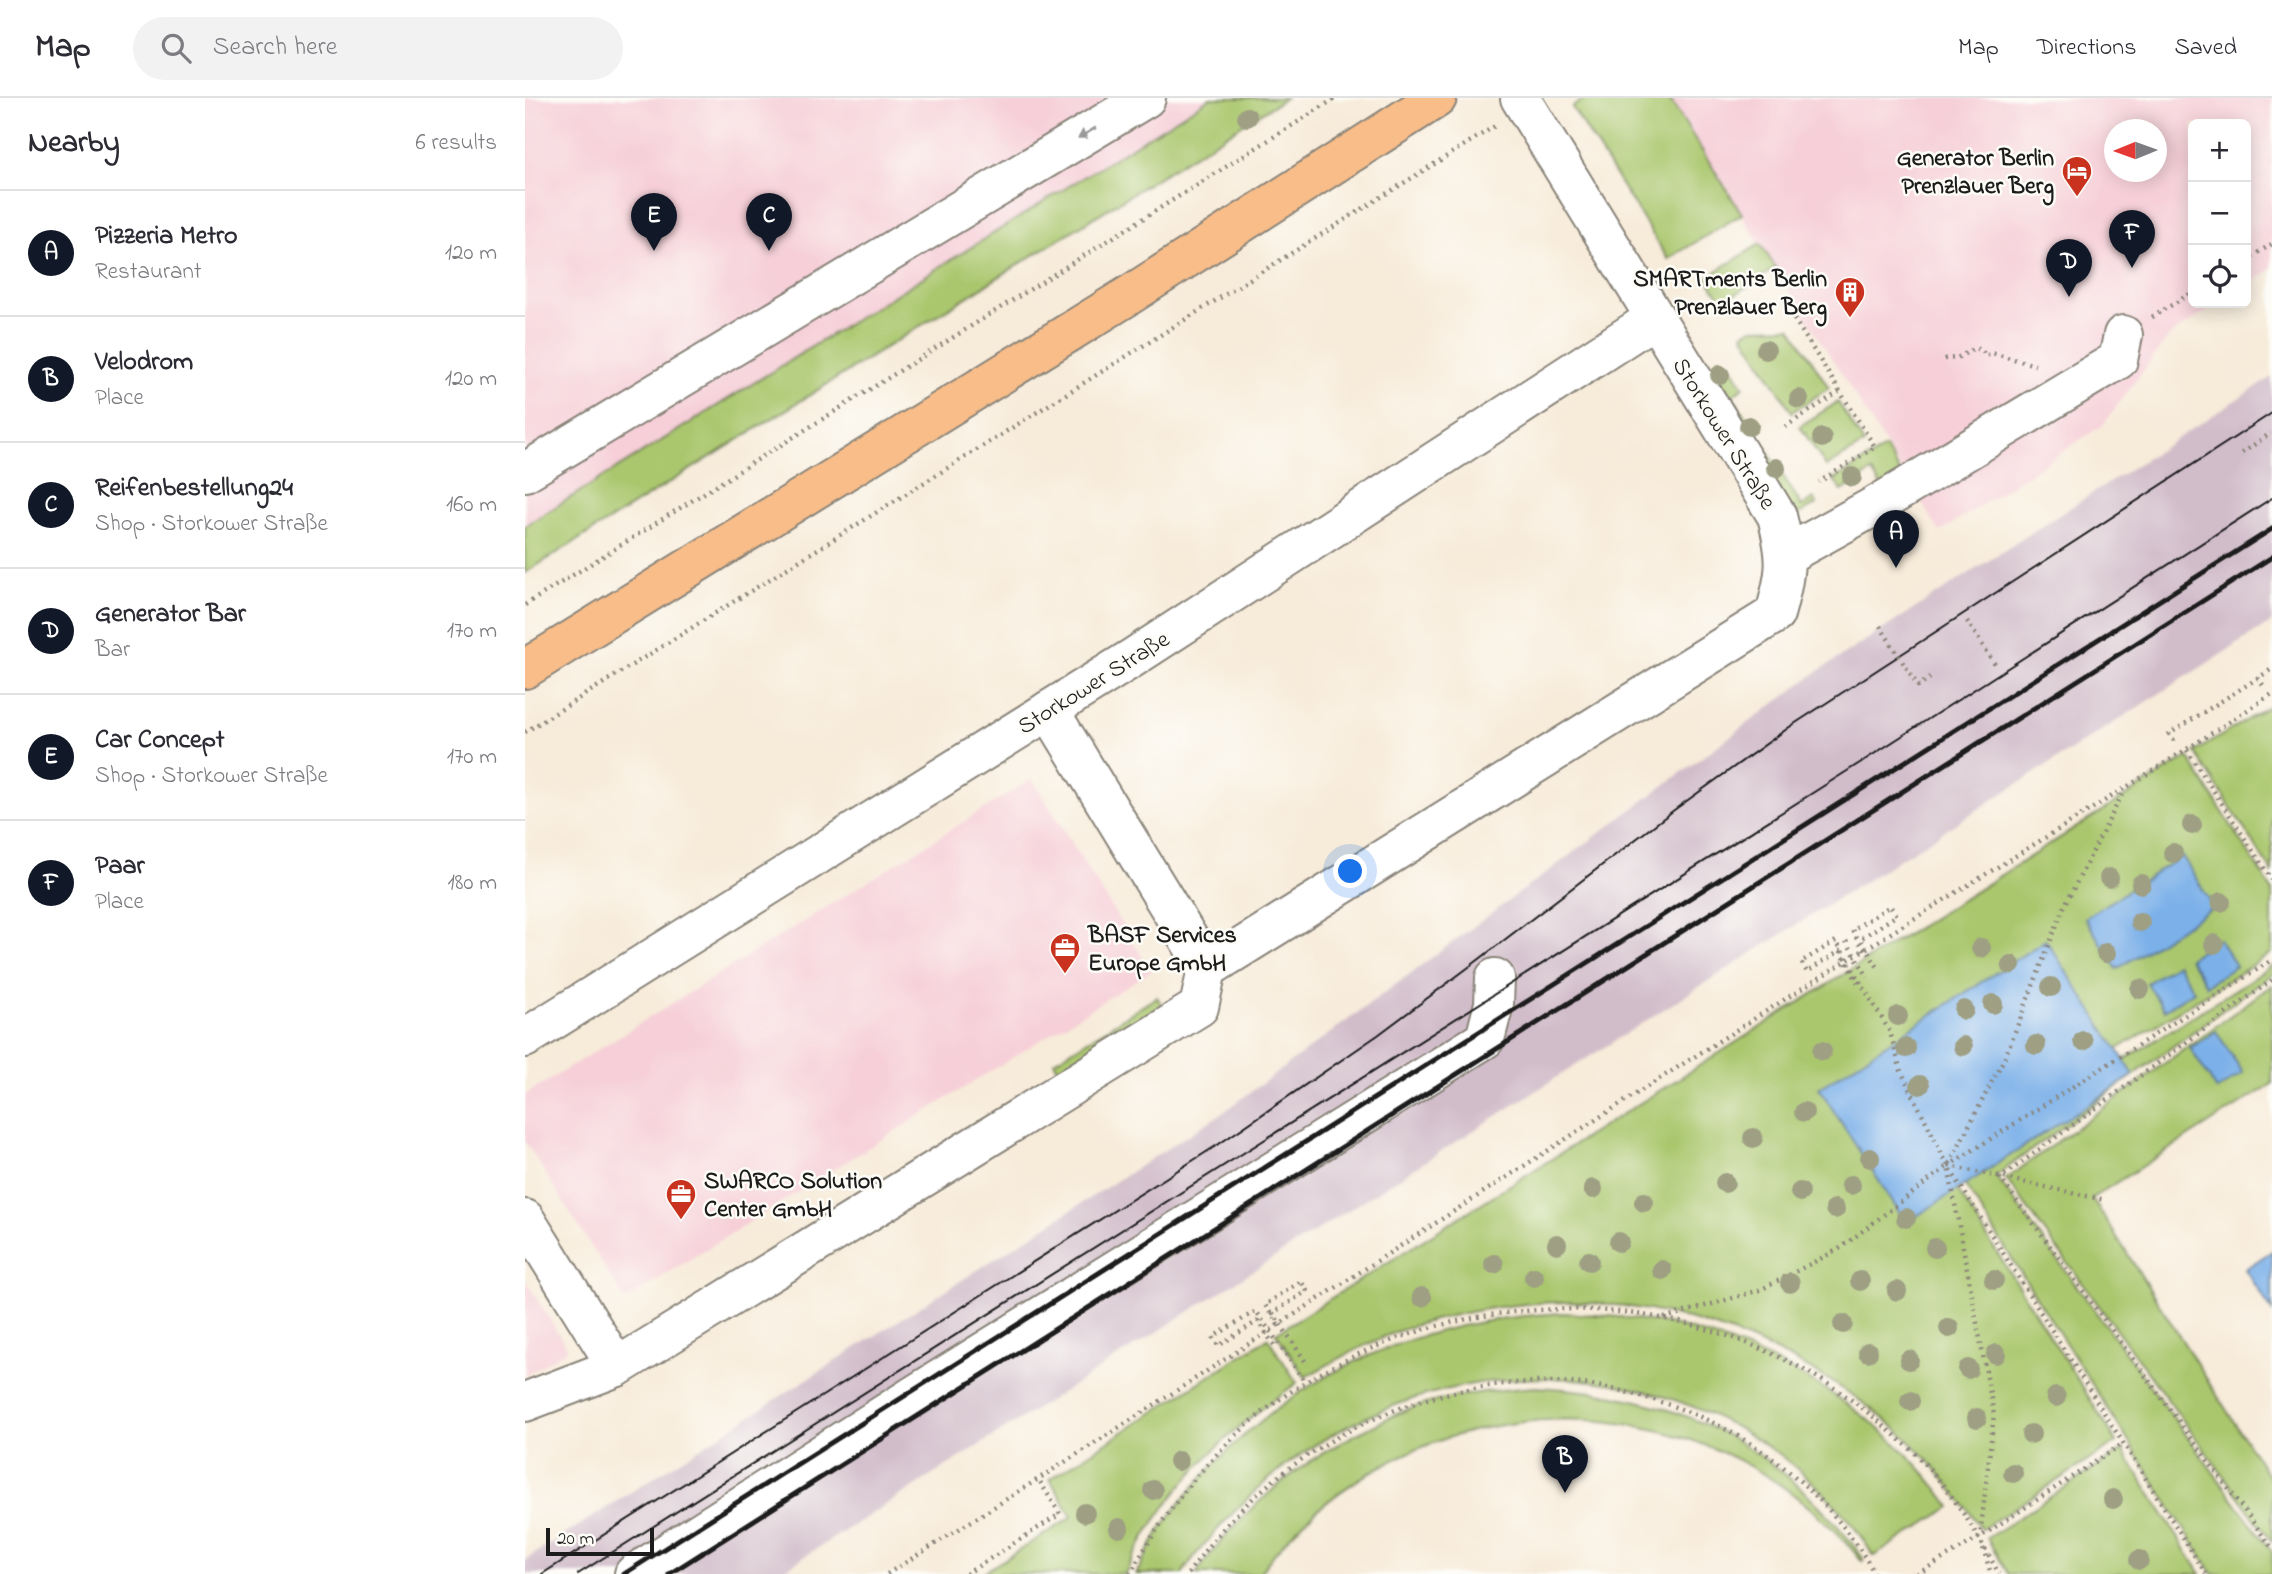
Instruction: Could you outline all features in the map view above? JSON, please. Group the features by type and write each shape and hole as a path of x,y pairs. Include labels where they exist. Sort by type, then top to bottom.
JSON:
{"main road":[{"path":"525,668 1128,296 1437,98"}],"street":[{"path":"525,472 1146,98"},
{"name":"Storkower Straße","path":"1207,969 1775,614 1785,579 1786,552 1777,516 1523,102"},
{"name":"Storkower Straße","path":"525,1038 1049,710 1655,318"},
{"path":"1786,552 1797,549 1873,507 2118,360 2123,335"},
{"path":"525,1402 617,1367 1199,1007 1207,969 1049,710"},
{"path":"634,1574 1485,1039 1494,1004 1495,978"},
{"path":"525,1219 617,1367"}],"path":[{"path":"525,605 1336,98"},
{"path":"525,732 1523,102"},
{"path":"2251,257 2272,244"},
{"path":"1794,319 1875,447 1819,482"},
{"path":"1944,359 1957,358 1975,348 1986,356 1992,353"},
{"path":"1785,426 1839,392"},
{"path":"2242,453 2271,433"},
{"path":"1966,621 1996,666"},
{"path":"1880,626 1918,685 1930,678"},
{"path":"2173,741 2169,734 2272,669"},
{"path":"2258,678 2263,685"},
{"path":"887,1574 1039,1480 1846,958 1864,950 2124,790 2272,694"},
{"path":"2187,750 2272,880"},
{"path":"1991,1574 1980,1537 1994,1415 1948,1166 2005,1057 2064,907 2124,790"},
{"path":"1864,950 1852,930 1890,905 1897,915 1860,939 1879,970"},
{"path":"1858,983 1840,951 1807,972 1801,962 1836,941 1890,1032 1901,1071 1948,1166 2206,1574"},
{"path":"1846,958 1846,941 1868,977"},
{"path":"1662,1318 1760,1290 1839,1249 1948,1166 2272,960"},
{"path":"2000,1178 2272,980"},
{"path":"1948,1166 2105,1200"},
{"path":"2000,1178 2272,1548"},
{"path":"1278,1325 1265,1305 1301,1281 1307,1291 1273,1313 1305,1361"},
{"path":"1130,1574 1154,1531 1202,1469 1241,1432 1305,1382 1390,1340 1467,1317 1508,1311 1587,1308 1662,1318 1695,1326 1777,1356 1820,1378 1853,1400 1927,1466 1980,1537 1999,1574"},
{"path":"1274,1345 1258,1321 1219,1346 1213,1337 1256,1311 1305,1382"},
{"path":"1264,1323 1263,1313 1276,1316"},
{"path":"1188,1574 1205,1549 1247,1503 1296,1462 1340,1435 1368,1420 1449,1392 1526,1382 1574,1383 1612,1389 1657,1400 1730,1430 1781,1462 1825,1504 1875,1574"},
{"path":"1917,1574 1980,1537 2124,1443"},
{"path":"966,1574 1060,1514 1039,1480"}],"shaded area":[{"path":"525,98 1240,98 525,547"},
{"path":"1587,98 2272,98 2272,269 2251,283 2251,119 2188,119 2188,308 2211,308 2169,336 2103,425 1940,532 1739,210 1727,185 1650,231 1572,107"},
{"path":"2272,377 2272,622 777,1574 525,1574 525,1560 1221,1114 1817,672"},
{"path":"1032,779 1151,971 625,1300 525,1141 525,1095"},
{"path":"525,1280 568,1349 525,1376"}],"green space":[{"path":"1210,98 1285,98 525,573 525,526"},
{"path":"1587,98 1669,98 1742,214 1668,259 1572,107"},
{"path":"1760,244 1776,268 1723,302 1707,277"},
{"path":"1791,327 1829,388 1792,412 1743,334 1752,328"},
{"path":"1730,364 1744,387 1732,395 1802,506 1814,499 1817,504 1795,517 1709,378"},
{"path":"1838,402 1864,444 1826,467 1800,426"},
{"path":"1885,448 1905,480 1885,493 1872,472 1842,491 1834,480"},
{"path":"2272,704 2272,872 2195,752"},
{"path":"2188,757 2272,890 2272,953 1941,1164 2117,1442 1982,1529 1920,1452 1858,1399 1818,1373 1775,1351 1730,1332 1684,1318 1636,1308 1588,1303 1540,1303 1485,1309 1397,1331 1305,1377 1276,1333"},
{"path":"2272,966 2272,974 1996,1176 2272,1552 2272,1574 2213,1574 1954,1168"},
{"path":"2272,985 2272,1084 2092,1198 2272,1482 2272,1542 2006,1179"},
{"path":"1157,997 1165,1010 1061,1074 1054,1061"},
{"path":"1562,1313 1624,1318 1684,1328 1723,1340 1798,1374 1867,1418 1926,1475 1951,1507 1874,1556 1850,1522 1786,1460 1712,1415 1633,1388 1549,1378 1466,1385 1385,1409 1308,1450 1240,1506 1209,1539 1182,1574 1136,1574 1164,1524 1209,1470 1245,1434 1284,1403 1326,1377 1369,1356 1414,1339 1462,1326"},
{"path":"1268,1338 1297,1383 1245,1422 1198,1467 1157,1517 1125,1574 981,1574 1072,1517 1050,1479"},
{"path":"1536,1387 1587,1391 1635,1400 1680,1414 1721,1432 1760,1456 1797,1484 1864,1559 1862,1561 1838,1534 1798,1498 1769,1477 1689,1439 1622,1424 1554,1420 1486,1428 1420,1448 1360,1479 1305,1521 1259,1574 1196,1574 1253,1507 1299,1470 1348,1438 1396,1414 1424,1404 1472,1394"},
{"path":"2123,1450 2201,1574 2008,1574 1987,1538"}],"water":[{"path":"2182,856 2214,907 2117,969 2085,918"},
{"path":"2219,939 2236,966 2206,985 2189,958"},
{"path":"2046,940 2134,1075 1906,1223 1819,1088"},
{"path":"2177,964 2194,991 2164,1010 2147,983"},
{"path":"2216,1031 2243,1073 2217,1090 2190,1048"},
{"path":"2272,1251 2272,1311 2245,1269"}],"tram line":[{"path":"542,1574 1219,1144 1378,1035 1674,810 1791,726 2272,413"},
{"path":"578,1574 1863,761 2272,498"}],"railway":[{"path":"624,1574 2272,529"},
{"path":"669,1574 2272,557"}],"place":[{"name":"Generator Berlin Prenzlauer Berg","path":"2077,198"},
{"name":"Car Concept","path":"654,251"},
{"name":"Reifenbestellung24","path":"769,251"},
{"name":"Paar","path":"2132,268"},
{"name":"Generator Bar","path":"2069,297"},
{"name":"SMARTments Berlin Prenzlauer Berg","path":"1850,319"},
{"name":"Pizzeria Metro","path":"1896,568"},
{"name":"BASF Services Europe GmbH","path":"1065,975"},
{"name":"SWARCO Solution Center GmbH","path":"681,1221"},
{"name":"Velodrom","path":"1565,1493"}]}
